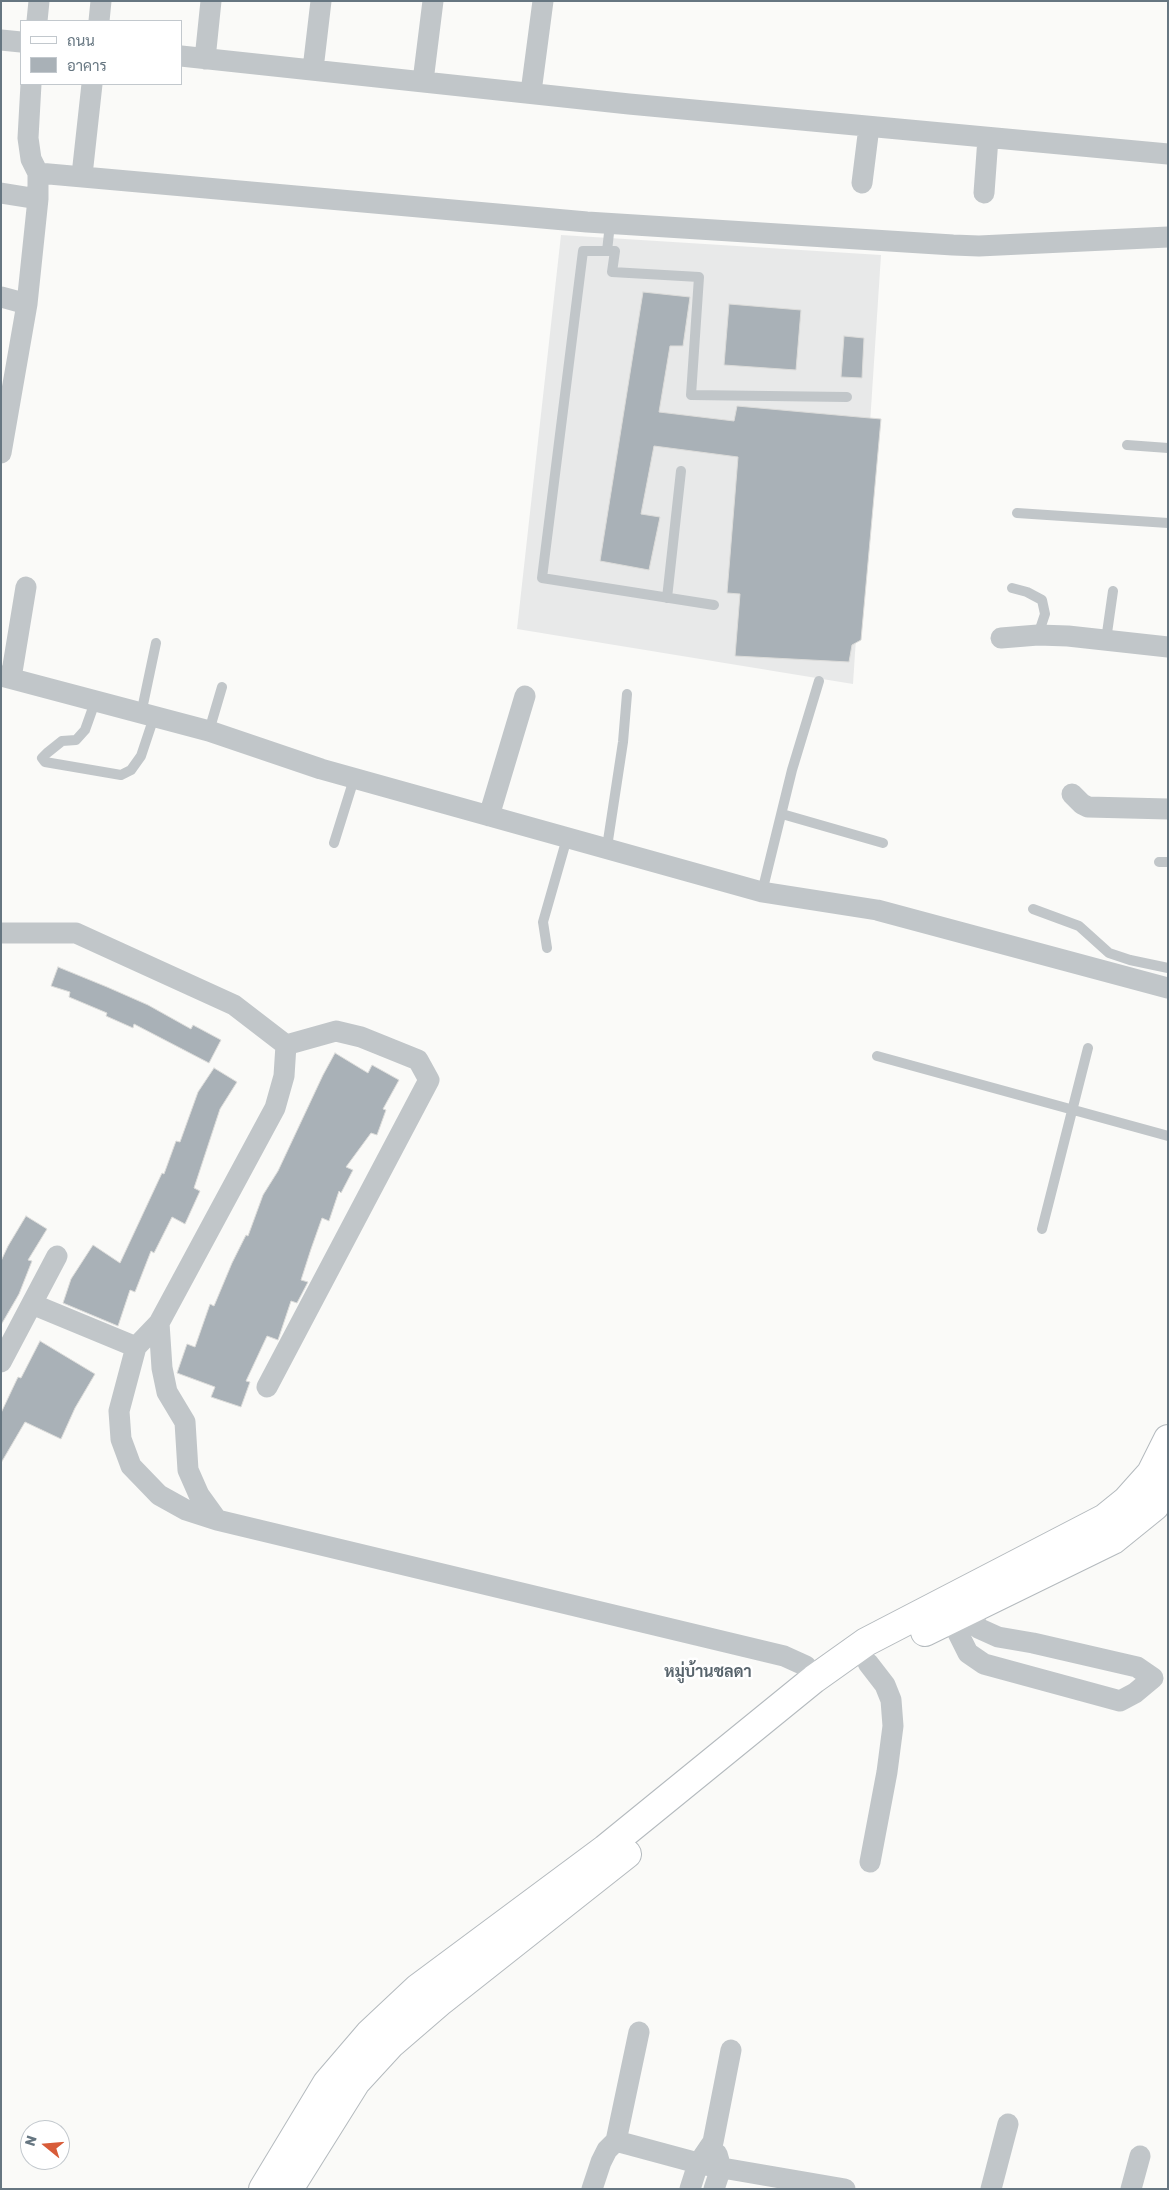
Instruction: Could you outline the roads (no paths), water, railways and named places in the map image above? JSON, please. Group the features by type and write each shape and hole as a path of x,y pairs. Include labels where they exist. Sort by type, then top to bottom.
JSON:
{"street":[{"path":"37,20 39,1"},
{"path":"99,20 101,1"},
{"path":"205,59 211,1"},
{"path":"313,69 321,1"},
{"path":"423,80 433,1"},
{"path":"531,92 543,1"},
{"path":"1,40 20,42"},
{"path":"182,56 423,80 629,104 1168,154"},
{"path":"1,453 27,304 38,199 38,172 31,159 28,138 31,85"},
{"path":"82,176 92,85"},
{"path":"862,183 869,127"},
{"path":"984,193 988,138"},
{"path":"38,172 610,224 979,246 1168,237"},
{"path":"1,193 38,199"},
{"path":"1,297 27,304"},
{"path":"26,587 6,677 209,731 354,779 567,838 607,847 762,892 877,910 1168,988"},
{"path":"1001,638 1038,635 1068,636 1168,647"},
{"path":"489,816 525,696"},
{"path":"1072,794 1088,808 1168,809"},
{"path":"1,933 76,932 234,1004 286,1045"},
{"path":"267,1387 429,1080 418,1060 361,1037 336,1031 286,1045"},
{"path":"286,1045 284,1076 275,1108 159,1323 136,1347 118,1410 122,1439 131,1466 159,1495 186,1510 217,1520 784,1656 806,1666 818,1688"},
{"path":"1,1362 57,1256"},
{"path":"32,1304 136,1347"},
{"path":"159,1323 162,1368 167,1392 185,1422 188,1470 199,1495 217,1520"},
{"path":"289,2189 356,2082 390,2045 440,2001 576,1895 818,1688 866,1642 1105,1518 1126,1501 1151,1473 1168,1439"},
{"path":"263,2189 328,2083 369,2034 418,1988 818,1688 868,1663 899,1644 1113,1540 1155,1506 1168,1481"},
{"path":"961,1615 978,1628 998,1638 1033,1643 1137,1667 1160,1679"},
{"path":"961,1615 968,1653 984,1664 1120,1701 1160,1679"},
{"path":"1001,1668 1009,1639"},
{"path":"868,1663 885,1685 891,1700 893,1726 887,1772 870,1862"},
{"path":"592,2189 607,2150 616,2141 639,2032"},
{"path":"690,2189 698,2164 713,2142 731,2050"},
{"path":"992,2189 1008,2124"},
{"path":"616,2141 698,2164 808,2185 845,2189"},
{"path":"713,2142 721,2168 714,2189"},
{"path":"1131,2189 1140,2156"}],"lane":[{"path":"607,251 610,224"},
{"path":"714,605 542,578 583,251 614,251 612,272 699,278 690,395 847,397"},
{"path":"1127,445 1168,448"},
{"path":"667,598 681,471"},
{"path":"1017,513 1168,523"},
{"path":"1012,588 1027,592 1042,600 1045,614 1038,635"},
{"path":"1106,640 1113,591"},
{"path":"95,702 85,730 76,740 62,741 47,753 42,758 45,762 121,775 130,770 141,756 156,643"},
{"path":"762,892 792,770 819,681"},
{"path":"209,731 222,687"},
{"path":"607,847 623,742 627,694"},
{"path":"334,842 354,779"},
{"path":"782,814 883,843"},
{"path":"547,948 543,922 567,838"},
{"path":"1033,909 1079,926 1108,953 1168,968"},
{"path":"1042,1229 1088,1048"},
{"path":"877,1056 1168,1136"}],"district":[{"name":"หมู่บ้านชลดา","path":"708,1672"}]}
